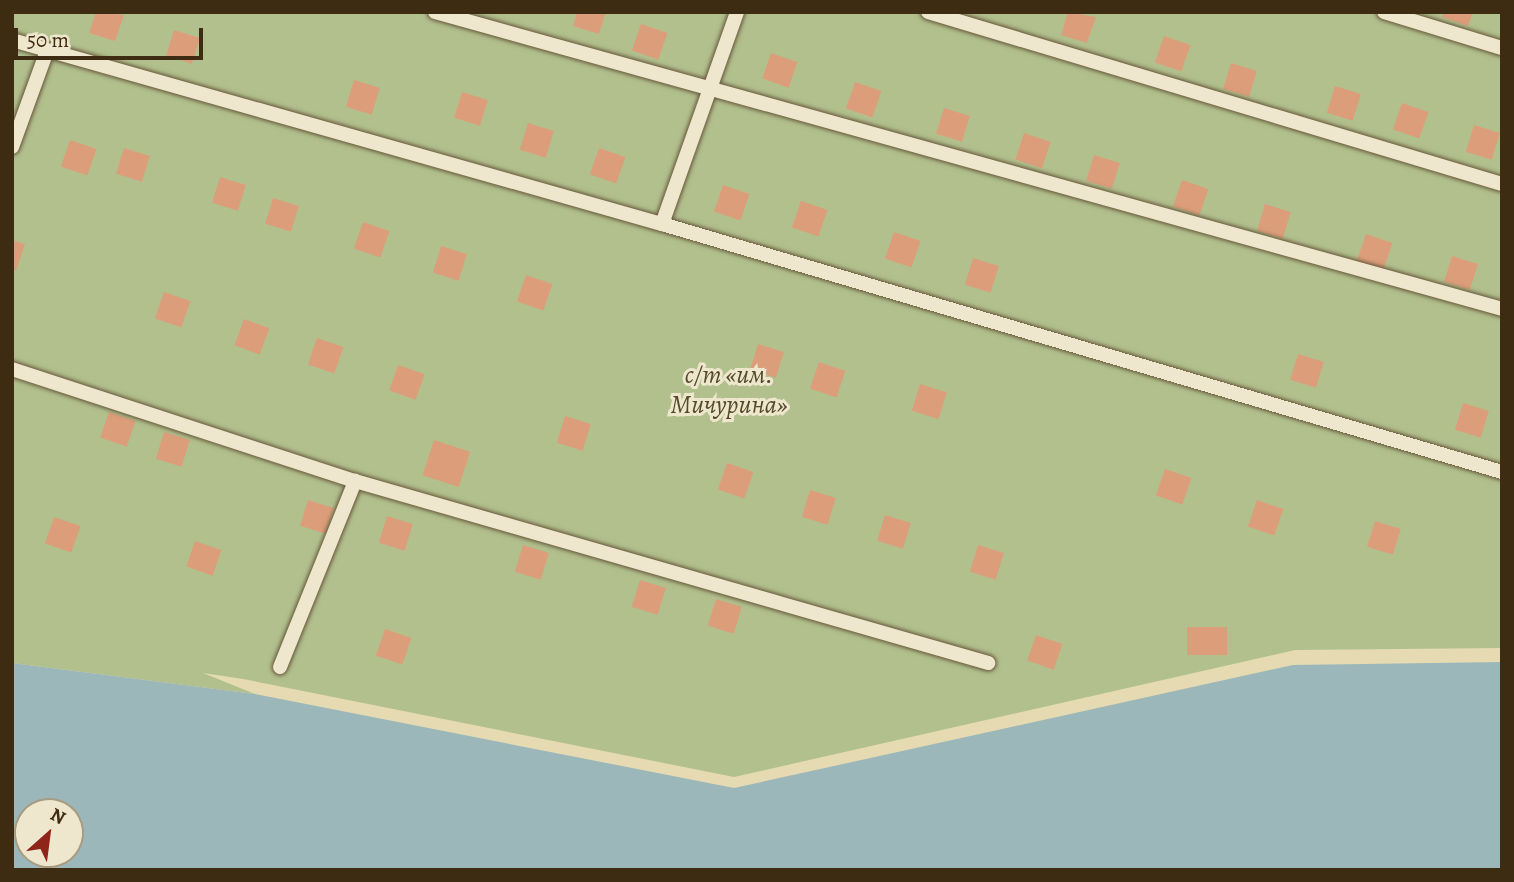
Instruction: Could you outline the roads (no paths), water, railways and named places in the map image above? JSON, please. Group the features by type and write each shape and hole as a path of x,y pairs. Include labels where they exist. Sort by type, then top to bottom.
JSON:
{"lane":[{"path":"435,12 706,91 1502,309"},
{"path":"662,223 706,91 737,12"},
{"path":"928,12 1502,184"},
{"path":"1384,12 1502,48"},
{"path":"12,40 662,223 1502,472"},
{"path":"12,147 47,51"},
{"path":"12,369 355,481 988,663"},
{"path":"280,667 355,481"}],"water":[{"path":"1502,662 1502,870 12,870 12,663 255,694 734,788 1293,665"}],"park label":[{"name":"с/т «им. Мичурина»","path":"729,390"}]}
